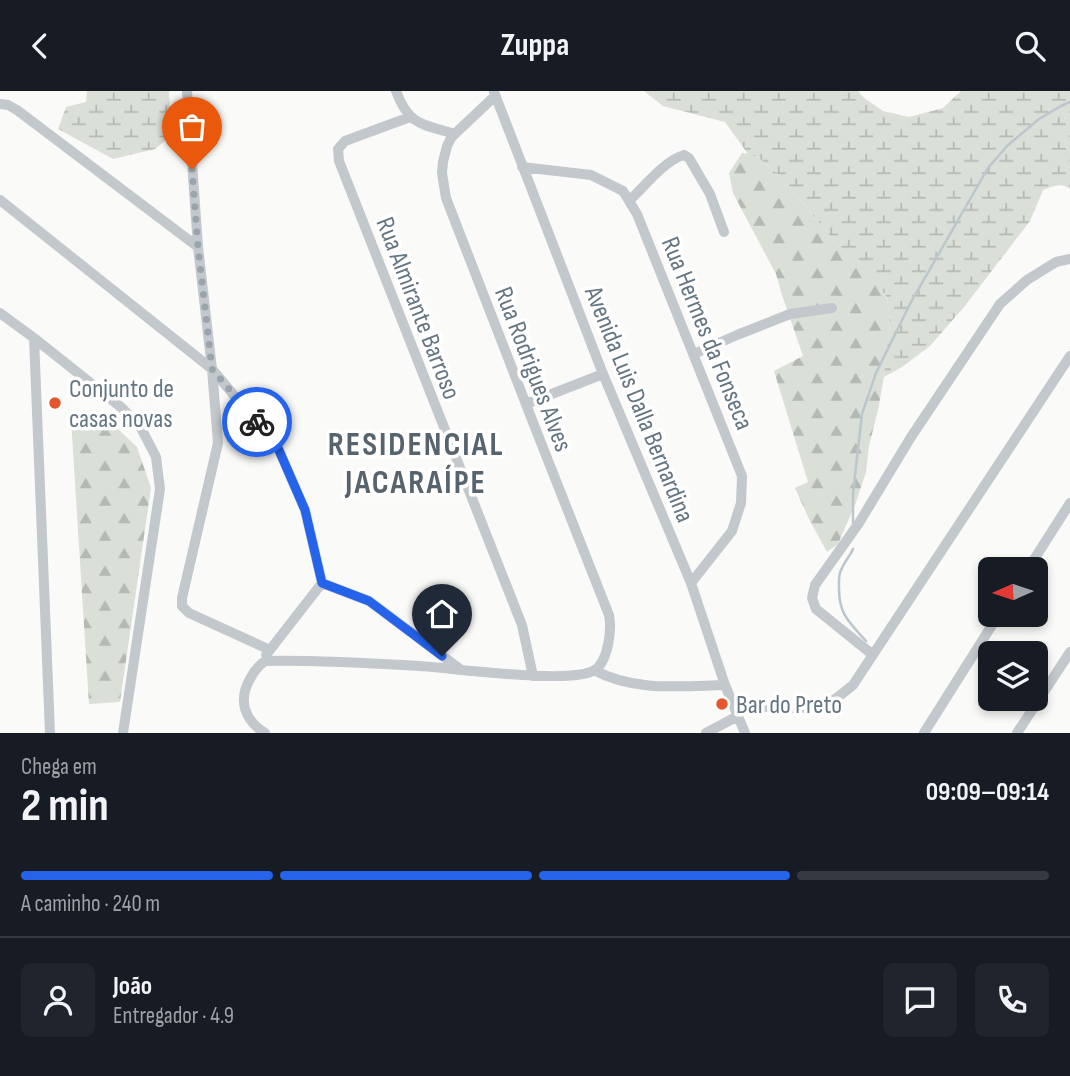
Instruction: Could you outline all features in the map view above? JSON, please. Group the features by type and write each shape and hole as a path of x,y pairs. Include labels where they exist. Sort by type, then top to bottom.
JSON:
{"street":[{"path":"187,91 198,247 218,443 182,606 189,613 270,650"},
{"path":"396,91 410,117 422,124 454,134"},
{"name":"Rua Rodrigues Alves","path":"494,94 454,134 447,146 442,173 446,198 609,615 608,643 603,659 594,670"},
{"name":"Avenida Luis Dalla Bernardina","path":"494,94 603,374 691,583 725,685 745,733"},
{"path":"0,104 18,110 198,247"},
{"name":"Rua Almirante Barroso","path":"410,117 345,141 338,149 339,161 522,625 533,676"},
{"path":"629,201 666,165 684,155 689,158 710,194 724,232"},
{"name":"Rua Hermes da Fonseca","path":"522,167 591,176 623,191 637,214 694,354 742,476 741,503 732,531 691,583"},
{"path":"0,200 212,369 278,448 305,510 322,583"},
{"path":"873,655 816,609 812,598 815,585 859,523 911,437 1000,305 1027,280 1056,261 1070,259"},
{"path":"694,354 790,314 832,308"},
{"path":"0,313 122,408 141,428 156,457 160,489 123,733"},
{"path":"34,338 50,733"},
{"path":"733,703 793,708 828,703 853,685 1070,356"},
{"path":"526,404 603,374"},
{"path":"1036,557 1070,503"},
{"path":"322,583 369,601 460,669"},
{"path":"265,733 251,721 244,705 246,685 322,583"},
{"path":"924,733 991,627"},
{"path":"1017,733 1070,652"},
{"path":"258,666 265,661 358,663 533,676 569,675 594,670 606,677 653,687 725,685"},
{"path":"706,733 738,716"}],"green space":[{"path":"87,91 169,91 171,136 155,149 113,159 58,129 66,107 86,102"},
{"path":"644,91 858,91 883,111 909,117 943,108 961,91 1070,91 1070,189 1060,185 1043,190 1030,221 964,307 930,346 884,377 890,323 887,298 871,273 842,250 781,177 754,154 748,154 725,122 663,106"},
{"path":"742,153 754,154 781,177 842,250 871,272 887,299 890,323 886,366 866,472 838,544 827,552 795,488 808,482 774,371 803,356 776,274 733,193 729,173"},
{"path":"101,413 137,447 151,488 120,702 89,704 71,419"}],"waterway":[{"path":"853,523 853,493 862,414 876,373 911,302 988,168 1007,146 1039,119 1070,102"},
{"path":"853,549 840,573 841,606 846,618 866,641"}],"way so far":[{"path":"192,169 212,369 257,422"}],"place":[{"name":"Conjunto de casas novas","path":"55,403"},
{"name":"Bar do Preto","path":"722,704"}],"district":[{"name":"RESIDENCIAL JACARAÍPE","path":"416,462"}],"route":[{"path":"257,422 278,448 305,510 322,583 369,601 442,656"}]}
